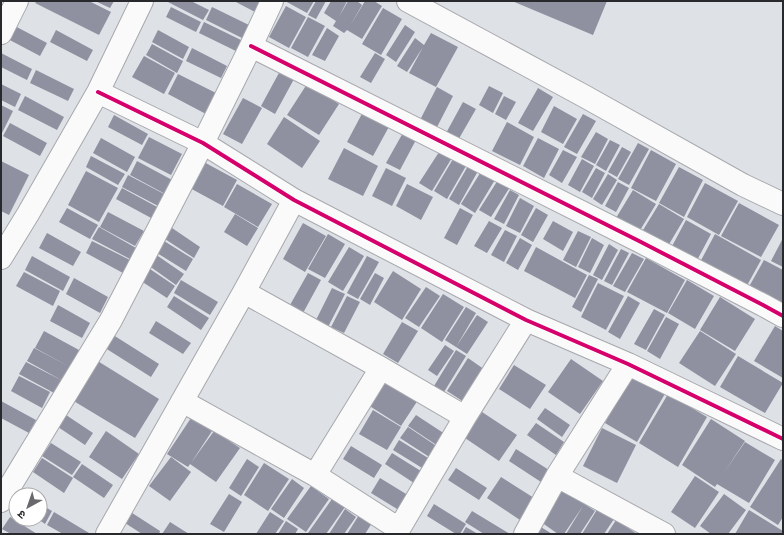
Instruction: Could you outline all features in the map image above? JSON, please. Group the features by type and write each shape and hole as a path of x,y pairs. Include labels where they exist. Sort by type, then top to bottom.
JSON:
{"street":[{"path":"1,33 17,1"},
{"path":"1,258 98,92 142,1"},
{"path":"1,501 111,320 203,143 272,1"},
{"path":"408,1 584,96 743,185 783,204"},
{"path":"251,46 632,238 783,316"},
{"path":"98,92 203,143 294,200 526,320 628,364 783,439"},
{"path":"107,534 244,292 294,200"},
{"path":"244,292 381,368 465,417"},
{"path":"182,400 315,475 397,531 465,417 526,320"},
{"path":"525,534 557,476 628,364"},
{"path":"315,475 381,368"},
{"path":"557,476 664,534"}],"building":[{"path":"37,1 89,1 111,12 99,35 35,3"},
{"path":"95,1 114,1 110,8"},
{"path":"166,1 191,1 209,10 203,20"},
{"path":"234,1 263,1 257,13"},
{"path":"285,1 314,1 307,13"},
{"path":"316,1 326,1 316,19 308,15"},
{"path":"331,1 347,1 339,17 348,1 357,1 362,5 350,26 365,1 374,1 382,6 362,39 347,30 344,33 333,26 336,21 324,13"},
{"path":"512,1 607,1 593,35"},
{"path":"286,6 306,17 289,48 269,37"},
{"path":"171,7 201,22 196,32 166,17"},
{"path":"212,7 251,26 244,39 206,20"},
{"path":"383,8 402,19 381,55 362,44"},
{"path":"308,17 325,26 308,57 291,48"},
{"path":"204,22 243,41 238,52 199,33"},
{"path":"13,25 47,43 40,56 6,38"},
{"path":"405,25 415,32 396,62 386,55"},
{"path":"327,28 339,36 325,61 312,55"},
{"path":"56,30 93,50 87,61 50,42"},
{"path":"158,30 189,47 183,59 152,42"},
{"path":"431,33 458,47 436,87 409,73 423,47 407,72 397,66 415,38 424,45"},
{"path":"152,44 183,61 177,73 146,55"},
{"path":"192,48 227,66 221,78 186,61"},
{"path":"1,53 32,69 27,80 1,67"},
{"path":"375,53 385,59 371,83 360,77"},
{"path":"144,56 175,73 164,94 132,77"},
{"path":"36,70 74,89 68,101 30,83"},
{"path":"280,71 294,79 275,114 261,106"},
{"path":"178,74 216,93 206,114 168,94"},
{"path":"1,84 21,94 15,107 1,100"},
{"path":"307,84 339,104 319,135 287,115"},
{"path":"489,86 503,93 493,113 479,105"},
{"path":"437,87 453,96 436,129 420,120"},
{"path":"538,88 553,97 533,131 518,123"},
{"path":"25,96 64,117 57,130 18,110"},
{"path":"504,96 516,102 506,120 495,114"},
{"path":"243,98 262,108 242,144 223,134"},
{"path":"463,102 476,109 457,142 445,135"},
{"path":"1,105 13,111 1,135"},
{"path":"554,106 577,119 563,144 541,132"},
{"path":"365,108 391,123 373,156 347,142"},
{"path":"583,114 596,121 577,154 564,147"},
{"path":"114,115 148,134 142,145 108,127"},
{"path":"284,117 320,141 302,168 267,144"},
{"path":"507,122 534,137 520,165 492,151"},
{"path":"10,123 47,143 40,156 3,136"},
{"path":"404,131 417,138 400,170 386,163"},
{"path":"596,132 608,139 595,164 581,157"},
{"path":"149,137 182,154 171,175 138,158"},
{"path":"101,138 135,157 127,172 93,153"},
{"path":"538,138 559,149 544,178 523,166"},
{"path":"610,140 620,145 606,171 596,165"},
{"path":"638,143 649,149 629,185 618,179"},
{"path":"622,147 631,152 617,177 608,172"},
{"path":"344,148 378,166 363,196 328,179"},
{"path":"441,149 453,156 432,191 419,183"},
{"path":"563,150 577,157 562,183 549,175"},
{"path":"651,150 676,164 656,201 631,188"},
{"path":"91,156 125,174 118,185 86,167"},
{"path":"453,159 466,166 447,199 434,191"},
{"path":"582,159 594,166 580,192 568,185"},
{"path":"1,161 29,175 9,215 1,211"},
{"path":"137,161 174,181 167,195 130,175"},
{"path":"202,161 237,180 223,206 188,187"},
{"path":"468,166 478,171 459,205 449,199"},
{"path":"679,167 703,180 684,217 659,203"},
{"path":"386,168 406,178 392,206 372,196"},
{"path":"596,168 605,173 592,198 582,192"},
{"path":"482,170 496,178 475,213 461,204"},
{"path":"86,171 118,188 99,222 68,205"},
{"path":"608,174 617,180 602,205 593,199"},
{"path":"128,175 166,195 160,207 122,187"},
{"path":"498,180 510,187 491,217 479,210"},
{"path":"618,182 629,188 616,212 605,206"},
{"path":"705,183 738,201 719,235 687,217"},
{"path":"237,184 272,204 258,227 224,207"},
{"path":"407,184 433,197 421,220 396,206"},
{"path":"122,188 159,208 153,219 116,199"},
{"path":"510,190 519,195 504,224 494,219"},
{"path":"633,190 656,204 639,232 616,218"},
{"path":"520,198 534,206 520,233 506,226"},
{"path":"739,203 779,225 761,257 721,236"},
{"path":"659,204 684,219 665,251 640,235"},
{"path":"67,208 98,225 90,239 59,222"},
{"path":"460,208 473,215 457,245 444,238"},
{"path":"536,208 548,215 533,242 521,235"},
{"path":"108,212 144,231 135,246 100,227"},
{"path":"235,214 258,228 247,246 224,232"},
{"path":"686,220 711,234 695,264 670,250"},
{"path":"489,221 502,228 487,253 474,246"},
{"path":"553,221 573,232 563,251 543,239"},
{"path":"303,223 326,236 305,272 283,259"},
{"path":"99,227 136,248 130,259 92,239"},
{"path":"172,228 200,247 194,258 165,239"},
{"path":"505,230 517,236 504,262 491,255"},
{"path":"578,231 591,237 576,267 563,260"},
{"path":"47,233 81,252 73,266 39,248"},
{"path":"328,234 345,244 325,278 308,269"},
{"path":"715,234 761,260 744,291 698,266"},
{"path":"520,238 532,245 518,270 506,263"},
{"path":"592,238 604,245 590,273 578,267"},
{"path":"783,238 783,267 771,261"},
{"path":"92,241 130,260 123,273 86,253"},
{"path":"164,241 193,259 186,271 157,253"},
{"path":"609,244 618,250 602,280 593,275"},
{"path":"349,247 364,256 343,291 328,282"},
{"path":"536,247 587,275 575,298 524,271"},
{"path":"621,249 629,253 612,285 604,281"},
{"path":"632,253 644,259 625,292 613,286"},
{"path":"155,254 184,274 176,285 148,265"},
{"path":"32,256 70,277 63,291 25,270"},
{"path":"367,256 379,262 358,299 347,293"},
{"path":"646,258 685,280 667,313 627,292"},
{"path":"764,260 783,270 783,312 746,292"},
{"path":"147,267 175,286 167,298 138,279"},
{"path":"393,271 421,289 402,320 374,302"},
{"path":"24,272 60,291 53,306 16,286"},
{"path":"308,273 321,280 303,313 290,305"},
{"path":"375,273 384,278 370,305 360,299"},
{"path":"589,275 598,279 581,312 572,307"},
{"path":"74,278 108,297 100,313 66,294"},
{"path":"181,280 218,302 210,315 174,293"},
{"path":"687,280 714,296 695,329 668,313"},
{"path":"598,283 624,296 606,330 581,317"},
{"path":"426,287 440,296 419,327 405,318"},
{"path":"332,288 345,294 328,327 316,320"},
{"path":"443,294 464,307 442,342 421,328"},
{"path":"174,296 209,318 201,330 167,307"},
{"path":"347,296 360,302 344,333 331,327"},
{"path":"628,296 640,303 620,339 608,332"},
{"path":"720,297 755,319 735,351 700,330"},
{"path":"58,305 90,323 82,338 50,321"},
{"path":"466,307 476,313 456,347 445,340"},
{"path":"654,309 665,315 646,350 634,344"},
{"path":"477,315 488,322 467,354 456,347"},
{"path":"666,317 679,324 660,359 647,351"},
{"path":"156,321 191,343 183,354 149,333"},
{"path":"402,322 418,331 398,363 383,354"},
{"path":"775,326 783,331 783,378 754,361"},
{"path":"44,331 79,350 70,367 35,348"},
{"path":"700,331 736,354 715,386 679,363"},
{"path":"110,333 159,364 151,377 102,346"},
{"path":"445,345 454,351 437,376 428,370"},
{"path":"34,348 70,367 63,381 27,361"},
{"path":"456,350 466,356 444,392 434,386"},
{"path":"738,356 783,383 765,413 720,387"},
{"path":"468,358 488,372 467,404 447,391"},
{"path":"571,359 603,381 580,414 548,392"},
{"path":"96,360 159,399 135,438 72,400"},
{"path":"26,362 61,380 54,393 19,374"},
{"path":"514,365 546,385 530,409 499,389"},
{"path":"633,373 666,392 637,442 605,423"},
{"path":"19,376 50,392 42,408 11,391"},
{"path":"386,378 418,400 401,426 368,405"},
{"path":"668,394 707,417 678,467 639,443"},
{"path":"1,401 36,420 29,433 1,418"},
{"path":"545,408 570,425 562,437 537,419"},
{"path":"373,410 401,427 387,450 359,434"},
{"path":"482,412 517,435 499,461 465,438"},
{"path":"63,413 93,433 85,445 55,425"},
{"path":"416,415 448,436 441,448 408,426"},
{"path":"191,418 212,431 191,463 214,431 240,448 216,482 190,464 188,467 167,454"},
{"path":"711,419 745,441 723,474 745,442 775,460 749,503 717,484 715,487 682,465"},
{"path":"536,423 564,442 556,455 527,435"},
{"path":"408,427 441,449 434,460 400,438"},
{"path":"602,428 636,445 617,483 583,466"},
{"path":"106,431 139,454 122,479 89,457"},
{"path":"399,440 433,461 427,471 393,450"},
{"path":"51,443 81,462 72,475 42,456"},
{"path":"351,446 382,465 374,478 343,459"},
{"path":"516,449 549,470 541,482 509,461"},
{"path":"392,453 424,473 417,485 385,464"},
{"path":"171,457 191,472 170,501 149,486"},
{"path":"42,458 73,478 64,493 33,472"},
{"path":"247,459 259,467 241,496 229,488"},
{"path":"781,459 783,461 783,517 778,525 750,507"},
{"path":"264,463 289,479 268,511 244,495"},
{"path":"82,464 113,485 104,498 73,477"},
{"path":"456,468 487,488 479,500 448,480"},
{"path":"695,476 719,492 695,528 671,512"},
{"path":"501,477 534,498 520,520 487,498"},
{"path":"380,478 411,497 402,512 371,493"},
{"path":"292,479 304,488 284,518 271,509"},
{"path":"311,486 329,499 306,532 287,519"},
{"path":"563,490 595,511 580,534 566,534 583,506 564,534 558,534 541,522"},
{"path":"229,494 242,502 224,532 210,524"},
{"path":"724,494 746,510 728,534 711,534 700,526"},
{"path":"332,499 345,507 326,534 309,534 308,533"},
{"path":"434,504 466,524 460,534 456,534 427,516"},
{"path":"598,508 614,519 604,534 582,534"},
{"path":"48,509 52,511 48,518"},
{"path":"345,509 356,517 344,534 329,534"},
{"path":"749,510 783,531 781,534 735,534"},
{"path":"129,511 160,531 159,534 142,534 122,521"},
{"path":"472,511 510,534 484,534 465,522"},
{"path":"54,512 89,533 63,534 48,526"},
{"path":"270,512 284,521 275,534 256,534"},
{"path":"359,515 372,523 365,534 347,534"},
{"path":"8,520 8,527 26,527 37,534 11,534 2,529"},
{"path":"616,520 637,534 607,534"},
{"path":"286,521 298,529 295,534 278,534"},
{"path":"170,522 189,534 162,534"},
{"path":"466,527 478,534 462,534"},
{"path":"541,527 552,534 537,534"}],"cycle path":[{"path":"251,46 639,241 783,316"},
{"path":"98,92 203,143 294,200 526,320 628,364 783,439"}]}
